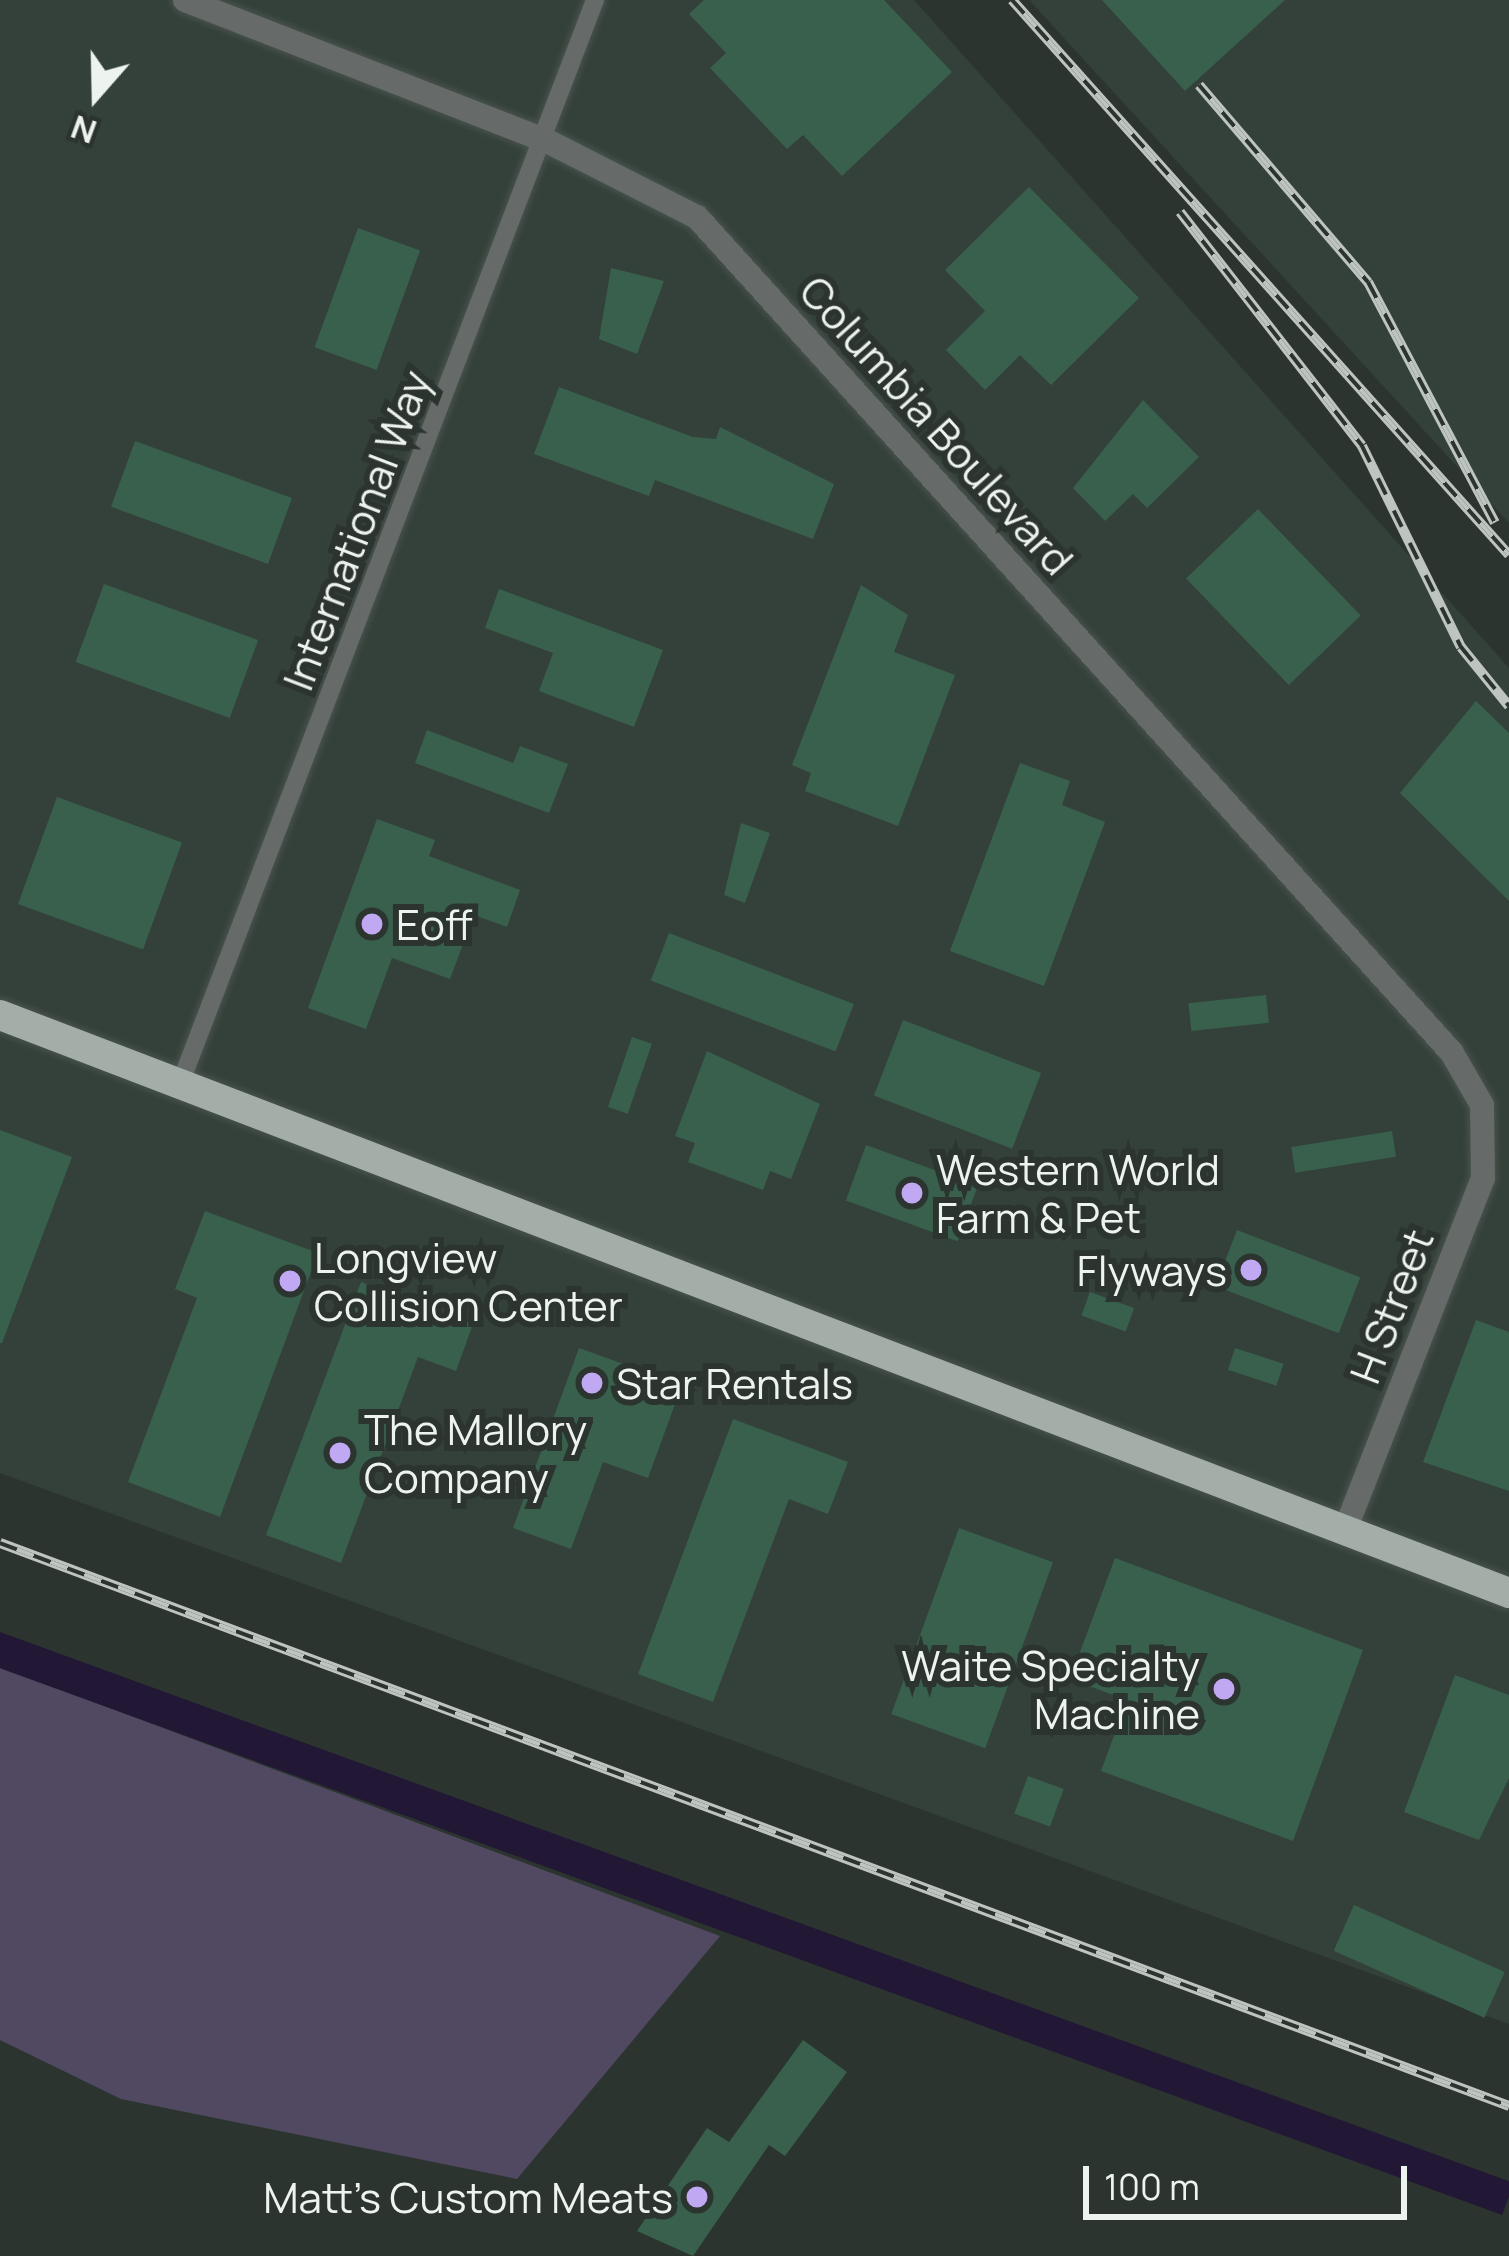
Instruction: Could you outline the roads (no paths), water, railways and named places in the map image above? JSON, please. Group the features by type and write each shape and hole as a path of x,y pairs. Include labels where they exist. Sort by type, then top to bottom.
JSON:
{"highway":[{"path":"0,1016 1509,1593"}],"street":[{"name":"Columbia Boulevard","path":"185,0 545,140 697,218 1443,1042 1482,1106"},
{"name":"International Way","path":"180,1084 596,0"},
{"name":"H Street","path":"1345,1532 1483,1178 1482,1106"}],"railway":[{"path":"1012,0 1509,555"},
{"path":"1199,85 1368,282 1495,523"},
{"path":"1180,212 1362,446 1461,647 1509,706"},
{"path":"0,1543 1509,2106"}],"place":[{"name":"Eoff","path":"372,924"},
{"name":"Western World Farm & Pet","path":"912,1193"},
{"name":"Flyways","path":"1251,1270"},
{"name":"Longview Collision Center","path":"290,1281"},
{"name":"Star Rentals","path":"592,1383"},
{"name":"The Mallory Company","path":"340,1453"},
{"name":"Waite Specialty Machine","path":"1224,1689"},
{"name":"Matt's Custom Meats","path":"697,2197"}]}
